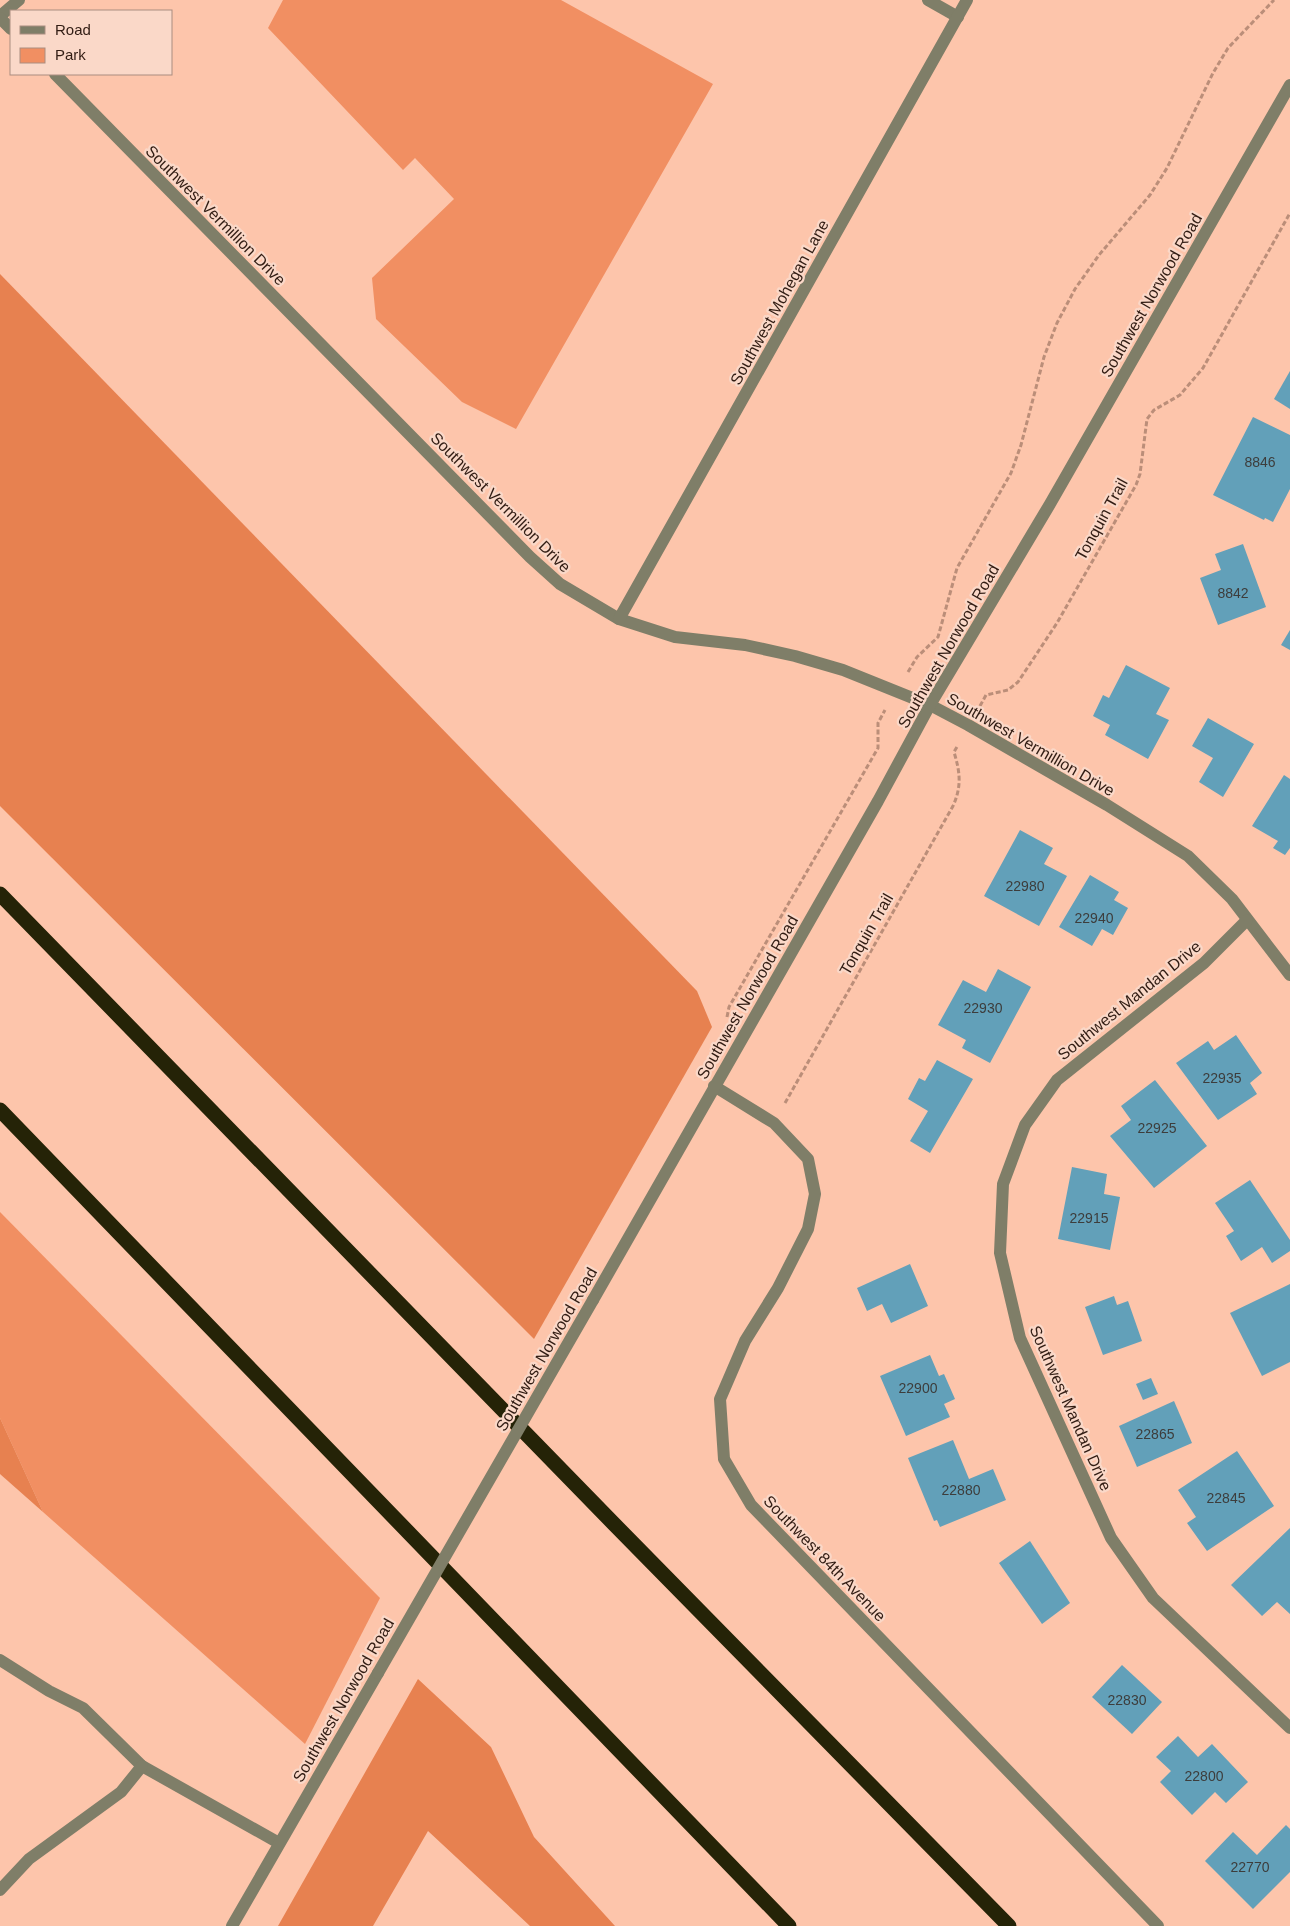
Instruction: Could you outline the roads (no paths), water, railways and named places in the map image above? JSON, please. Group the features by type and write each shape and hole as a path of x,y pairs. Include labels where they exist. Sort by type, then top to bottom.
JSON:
{"highway":[{"path":"0,894 1009,1926"},
{"path":"0,1110 790,1926"}],"street":[{"path":"10,28 0,17 19,0"},
{"path":"928,0 958,17"},
{"name":"Southwest Mohegan Lane","path":"619,619 967,0"},
{"name":"Southwest Vermillion Drive","path":"56,75 530,557 560,584 619,619 675,637 745,645 796,656 843,670 930,705 1107,805 1188,856 1232,899 1290,974"},
{"name":"Southwest Norwood Road","path":"232,1926 593,1300 878,801 930,705 1050,504 1290,85"},
{"name":"Southwest Mandan Drive","path":"1247,920 1204,963 1057,1080 1025,1125 1003,1184 1000,1252 1020,1338 1111,1538 1153,1598 1290,1728"},
{"name":"Southwest 84th Avenue","path":"714,1086 774,1123 808,1159 814,1194 808,1229 778,1288 744,1341 720,1399 724,1459 751,1504 1158,1926"},
{"path":"0,1660 49,1691 83,1708 142,1766 279,1843"},
{"path":"0,1890 29,1859 121,1792 142,1766"}]}
